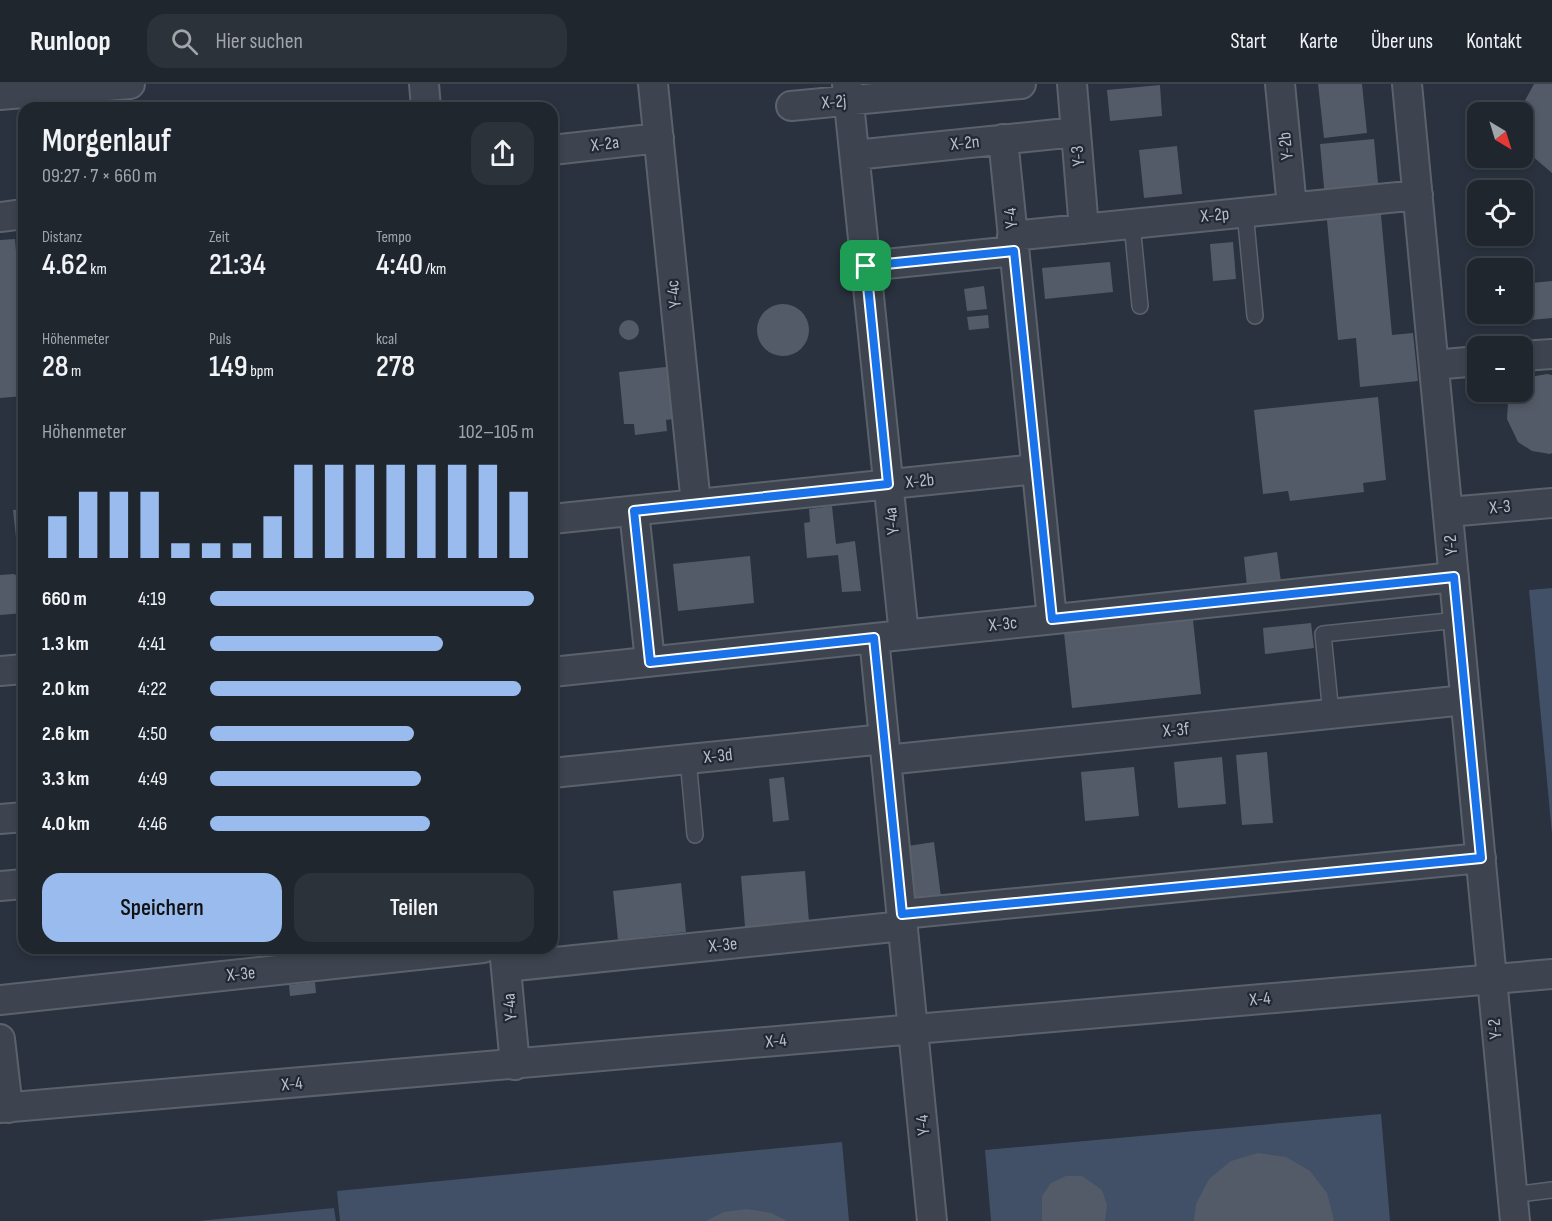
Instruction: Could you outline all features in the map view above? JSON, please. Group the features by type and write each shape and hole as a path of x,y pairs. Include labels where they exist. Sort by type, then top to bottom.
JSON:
{"street":[{"path":"0,95 130,84"},
{"path":"424,84 426,102"},
{"name":"Y-4c","path":"653,84 696,504"},
{"name":"X-2j","path":"791,106 848,93 1021,84"},
{"name":"Y-3","path":"1072,84 1084,229"},
{"name":"Y-2b","path":"1280,84 1292,207"},
{"name":"Y-2","path":"1407,84 1513,1208"},
{"name":"Y-4a","path":"848,93 904,635"},
{"name":"X-2n","path":"855,154 1076,132"},
{"name":"X-2a","path":"558,149 659,138"},
{"name":"Y-4","path":"1003,139 1052,619"},
{"name":"X-2p","path":"866,266 1013,244 1084,229 1418,195"},
{"path":"0,217 18,215"},
{"path":"1533,355 1552,354"},
{"path":"1434,365 1467,362"},
{"name":"X-2b","path":"558,518 1036,469"},
{"name":"X-3","path":"1448,512 1552,503"},
{"path":"634,511 650,662"},
{"name":"X-3c","path":"558,671 1454,577"},
{"path":"874,638 914,1028"},
{"path":"0,671 18,670"},
{"name":"X-3f","path":"885,749 1331,714 1465,700"},
{"name":"X-3d","path":"558,772 688,759 885,749"},
{"path":"0,819 18,818"},
{"name":"X-3e","path":"558,953 903,920 1481,858"},
{"path":"0,886 18,884"},
{"name":"X-3e","path":"0,1000 427,954"},
{"name":"X-3e","path":"505,958 547,954"},
{"name":"Y-4a","path":"505,958 515,1065"},
{"name":"X-4","path":"4,1108 1552,974"},
{"name":"Y-4","path":"914,1028 932,1221"},
{"path":"0,1039 4,1108"}],"lane":[{"path":"1245,212 1255,316"},
{"path":"1132,224 1140,306"},
{"path":"1331,714 1323,634 1458,620"},
{"path":"688,759 694,835"},
{"path":"1513,1208 1552,1190"}],"water":[{"path":"1552,588 1552,834 1529,590"},
{"path":"1381,1114 1390,1221 991,1221 985,1150"},
{"path":"842,1142 849,1221 340,1221 337,1191"},
{"path":"334,1208 336,1221 198,1221"}],"building":[{"path":"1318,84 1362,84 1367,133 1324,138"},
{"path":"1534,84 1552,84 1552,173 1533,157 1533,102 1524,102"},
{"path":"1160,85 1162,116 1110,121 1107,90"},
{"path":"1374,139 1392,335 1413,333 1418,381 1360,387 1356,338 1338,340 1320,144"},
{"path":"1177,146 1182,194 1144,198 1139,150"},
{"path":"15,239 18,274 18,396 0,398 0,240"},
{"path":"1233,242 1236,279 1213,281 1210,244"},
{"path":"1110,262 1113,292 1045,299 1042,268"},
{"path":"1552,281 1552,318 1533,320 1533,283"},
{"path":"984,286 987,309 967,311 964,289"},
{"path":"778,304 788,304 802,311 809,330 802,349 788,356 778,356 768,352 761,345 757,335 757,325 761,315 768,308"},
{"path":"988,315 989,328 969,330 967,317"},
{"path":"629,320 636,323 639,330 636,337 629,340 622,337 619,330 622,323"},
{"path":"675,366 680,418 666,420 667,431 635,435 634,424 624,424 619,372"},
{"path":"1552,375 1552,453 1550,454 1532,451 1518,442 1507,419 1508,402 1533,402 1533,376"},
{"path":"1378,397 1386,480 1363,483 1364,492 1290,501 1288,491 1263,494 1254,410"},
{"path":"832,506 836,544 855,541 861,591 842,592 838,555 807,558 804,523 810,522 809,509"},
{"path":"13,510 18,510 18,556"},
{"path":"1277,552 1281,582 1247,586 1244,557"},
{"path":"750,556 754,603 678,611 673,564"},
{"path":"14,574 18,576 18,614 0,615 0,575"},
{"path":"1193,620 1201,694 1072,708 1064,633"},
{"path":"1311,623 1314,648 1265,654 1263,628"},
{"path":"1267,752 1273,823 1242,825 1236,755"},
{"path":"1222,757 1226,804 1178,808 1174,762"},
{"path":"1134,767 1139,816 1085,821 1081,772"},
{"path":"784,777 789,820 773,822 769,779"},
{"path":"934,842 941,897 914,900 908,846"},
{"path":"805,871 809,922 745,927 741,876"},
{"path":"681,883 686,932 618,940 613,891"},
{"path":"315,982 316,993 290,996 289,985"},
{"path":"1258,1153 1286,1157 1310,1171 1327,1193 1334,1221 1194,1221 1196,1204 1209,1179 1231,1161"},
{"path":"1066,1176 1082,1176 1102,1190 1107,1205 1105,1221 1042,1221 1042,1196 1051,1183"},
{"path":"747,1209 771,1213 787,1221 706,1221 724,1212"}],"route":[{"path":"1014,251 1052,619 1454,577 1481,858 902,914 874,638 650,662 634,511 888,484 866,266 1014,251"}]}
